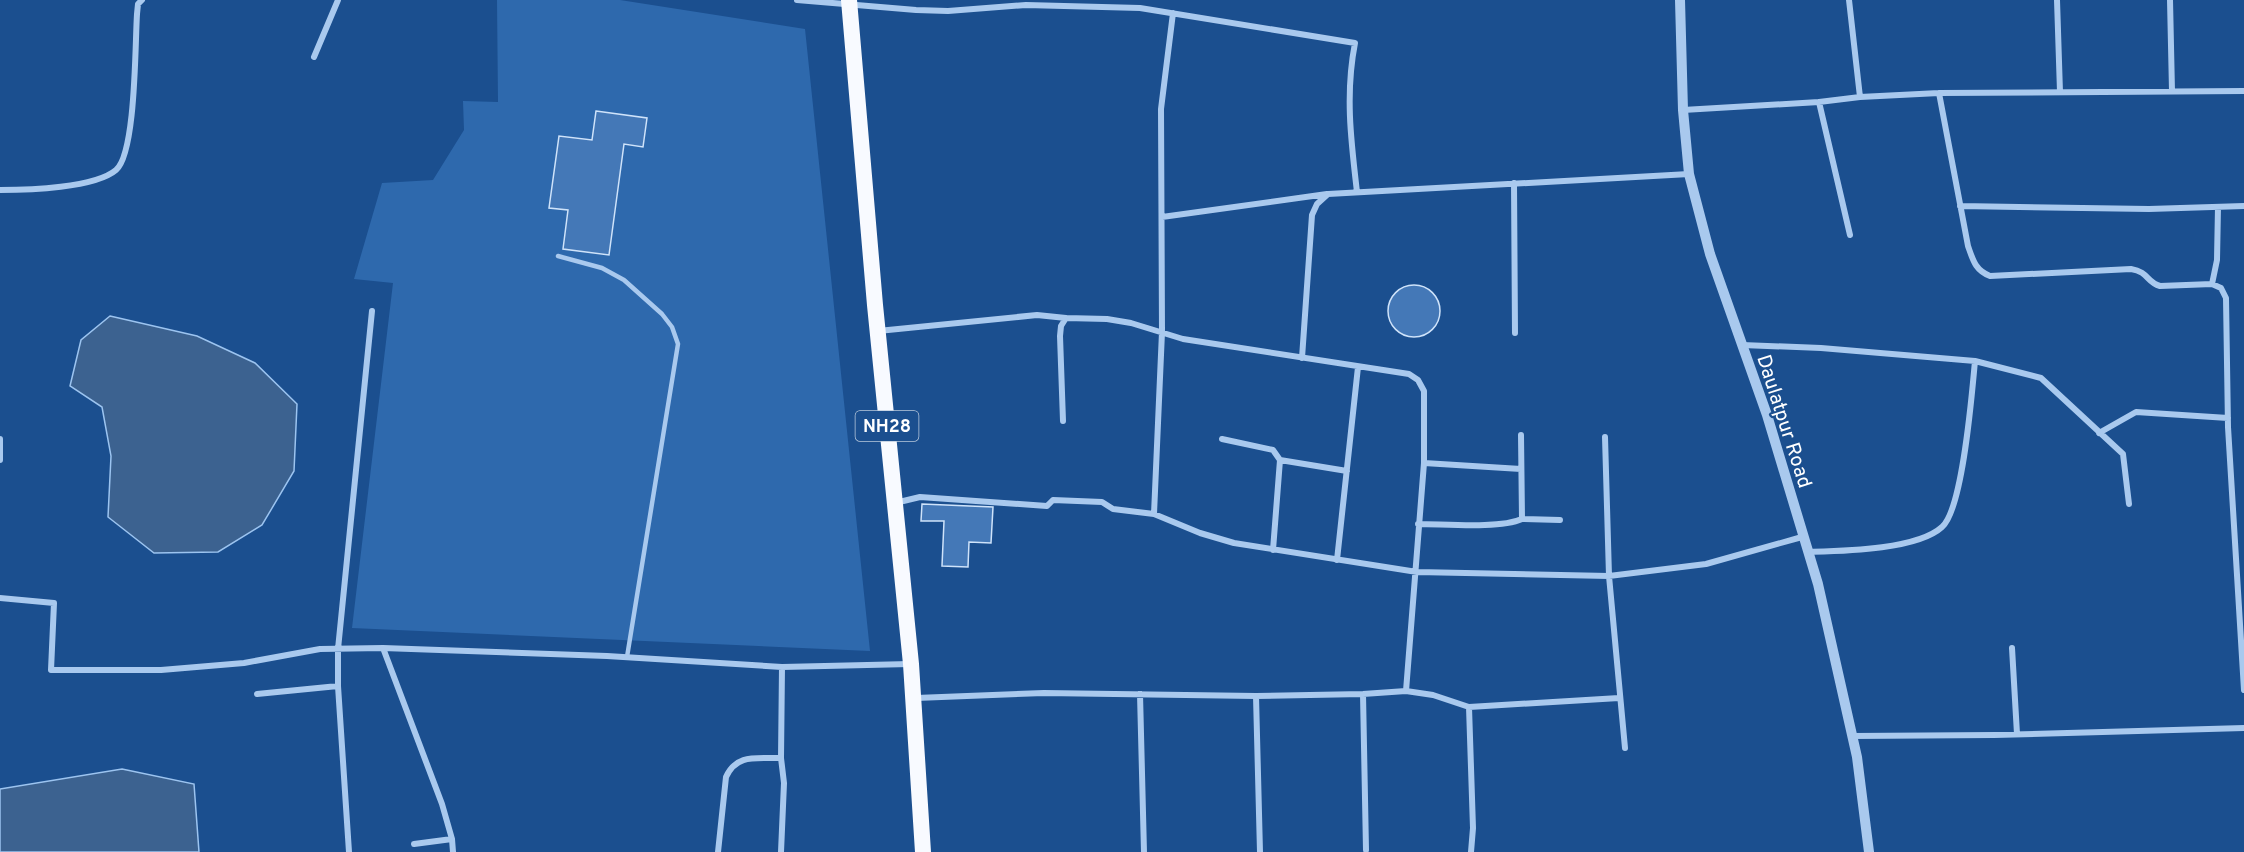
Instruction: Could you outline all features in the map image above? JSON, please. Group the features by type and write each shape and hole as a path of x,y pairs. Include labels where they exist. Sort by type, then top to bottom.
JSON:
{"highway":[{"name":"NH28","path":"849,2 877,331 911,664 923,852"}],"street":[{"path":"0,190 72,185 107,176 118,169 124,160 130,131 137,14 138,4 142,0"},
{"path":"314,57 338,0"},
{"path":"797,0 948,11 1026,5 1140,8 1355,43 1349,73 1349,105 1357,192"},
{"name":"Daulatpur Road","path":"1680,0 1683,110 1689,174 1710,254 1767,415 1818,584 1852,736 1869,852"},
{"path":"1849,0 1860,97"},
{"path":"2057,0 2060,92"},
{"path":"2170,0 2172,91"},
{"path":"1155,514 1162,332 1161,109 1173,13"},
{"path":"1683,110 1939,93 2244,91"},
{"path":"1939,93 1968,246 1975,266 1981,272 1990,276 2131,269 2142,270 2154,284 2160,286 2212,284 2221,288 2226,298 2228,418 2244,690"},
{"path":"1819,102 1850,235"},
{"path":"1162,217 1328,194 1689,174"},
{"path":"1514,183 1515,333"},
{"path":"1302,358 1312,215 1317,204 1328,194"},
{"path":"1960,206 2129,209 2244,206"},
{"path":"2212,284 2217,260 2218,207"},
{"path":"349,852 338,686 338,649 372,311"},
{"path":"877,331 1037,315 1119,321 1183,339 1409,374 1418,380 1424,391 1424,463 1406,691"},
{"path":"1063,421 1060,336 1061,326 1066,318"},
{"path":"1742,345 1821,348 1975,361 2041,378 2122,454 2129,504"},
{"path":"1807,552 1879,548 1921,538 1942,527 1952,512 1968,435 1975,361"},
{"path":"1337,561 1358,366"},
{"path":"2099,433 2136,412 2228,418"},
{"path":"1521,435 1522,519"},
{"path":"1605,437 1609,576 1625,748"},
{"path":"0,440 0,460"},
{"path":"1222,440 1273,450 1280,459 1347,471"},
{"path":"1273,550 1280,459"},
{"path":"1424,463 1521,469"},
{"path":"894,503 920,497 1047,506 1053,500 1102,502 1113,510 1155,514 1226,541 1337,561 1417,572 1609,576 1706,564 1802,537"},
{"path":"1418,524 1499,524 1514,523 1522,519 1560,520"},
{"path":"0,598 54,603 51,670 161,670 244,663 320,649 383,648 627,657 782,667 911,664"},
{"path":"383,648 442,804 452,839 453,852"},
{"path":"2012,648 2017,734"},
{"path":"781,852 784,783 781,758 782,667"},
{"path":"257,694 338,686"},
{"path":"912,698 1044,693 1256,696 1406,691 1433,695 1470,706 1619,698"},
{"path":"1140,694 1144,852"},
{"path":"1363,694 1366,850"},
{"path":"1256,696 1260,852"},
{"path":"1470,706 1473,828 1471,852"},
{"path":"1852,736 2244,728"},
{"path":"718,852 726,777 731,765 741,760 781,758"},
{"path":"414,844 452,839"}],"lane":[{"path":"558,256 602,268 624,280 662,314 672,327 678,344 627,657"}],"shaded area":[{"path":"497,0 620,0 805,29 870,651 352,628 393,283 354,279 382,183 433,180 464,130 463,101 498,102"},
{"path":"110,316 197,336 255,363 297,404 294,471 262,525 218,552 154,553 108,517 111,456 102,407 70,386 81,340"},
{"path":"122,769 194,784 199,852 0,852 0,789"}],"building":[{"path":"596,111 647,118 643,147 624,144 609,255 563,249 568,210 549,208 559,136 592,140"},
{"path":"1409,285 1419,285 1433,292 1440,311 1433,330 1419,337 1409,337 1399,333 1392,326 1388,316 1388,306 1392,296 1399,289"},
{"path":"922,504 993,507 991,543 969,542 968,567 942,566 944,521 921,521"}]}
